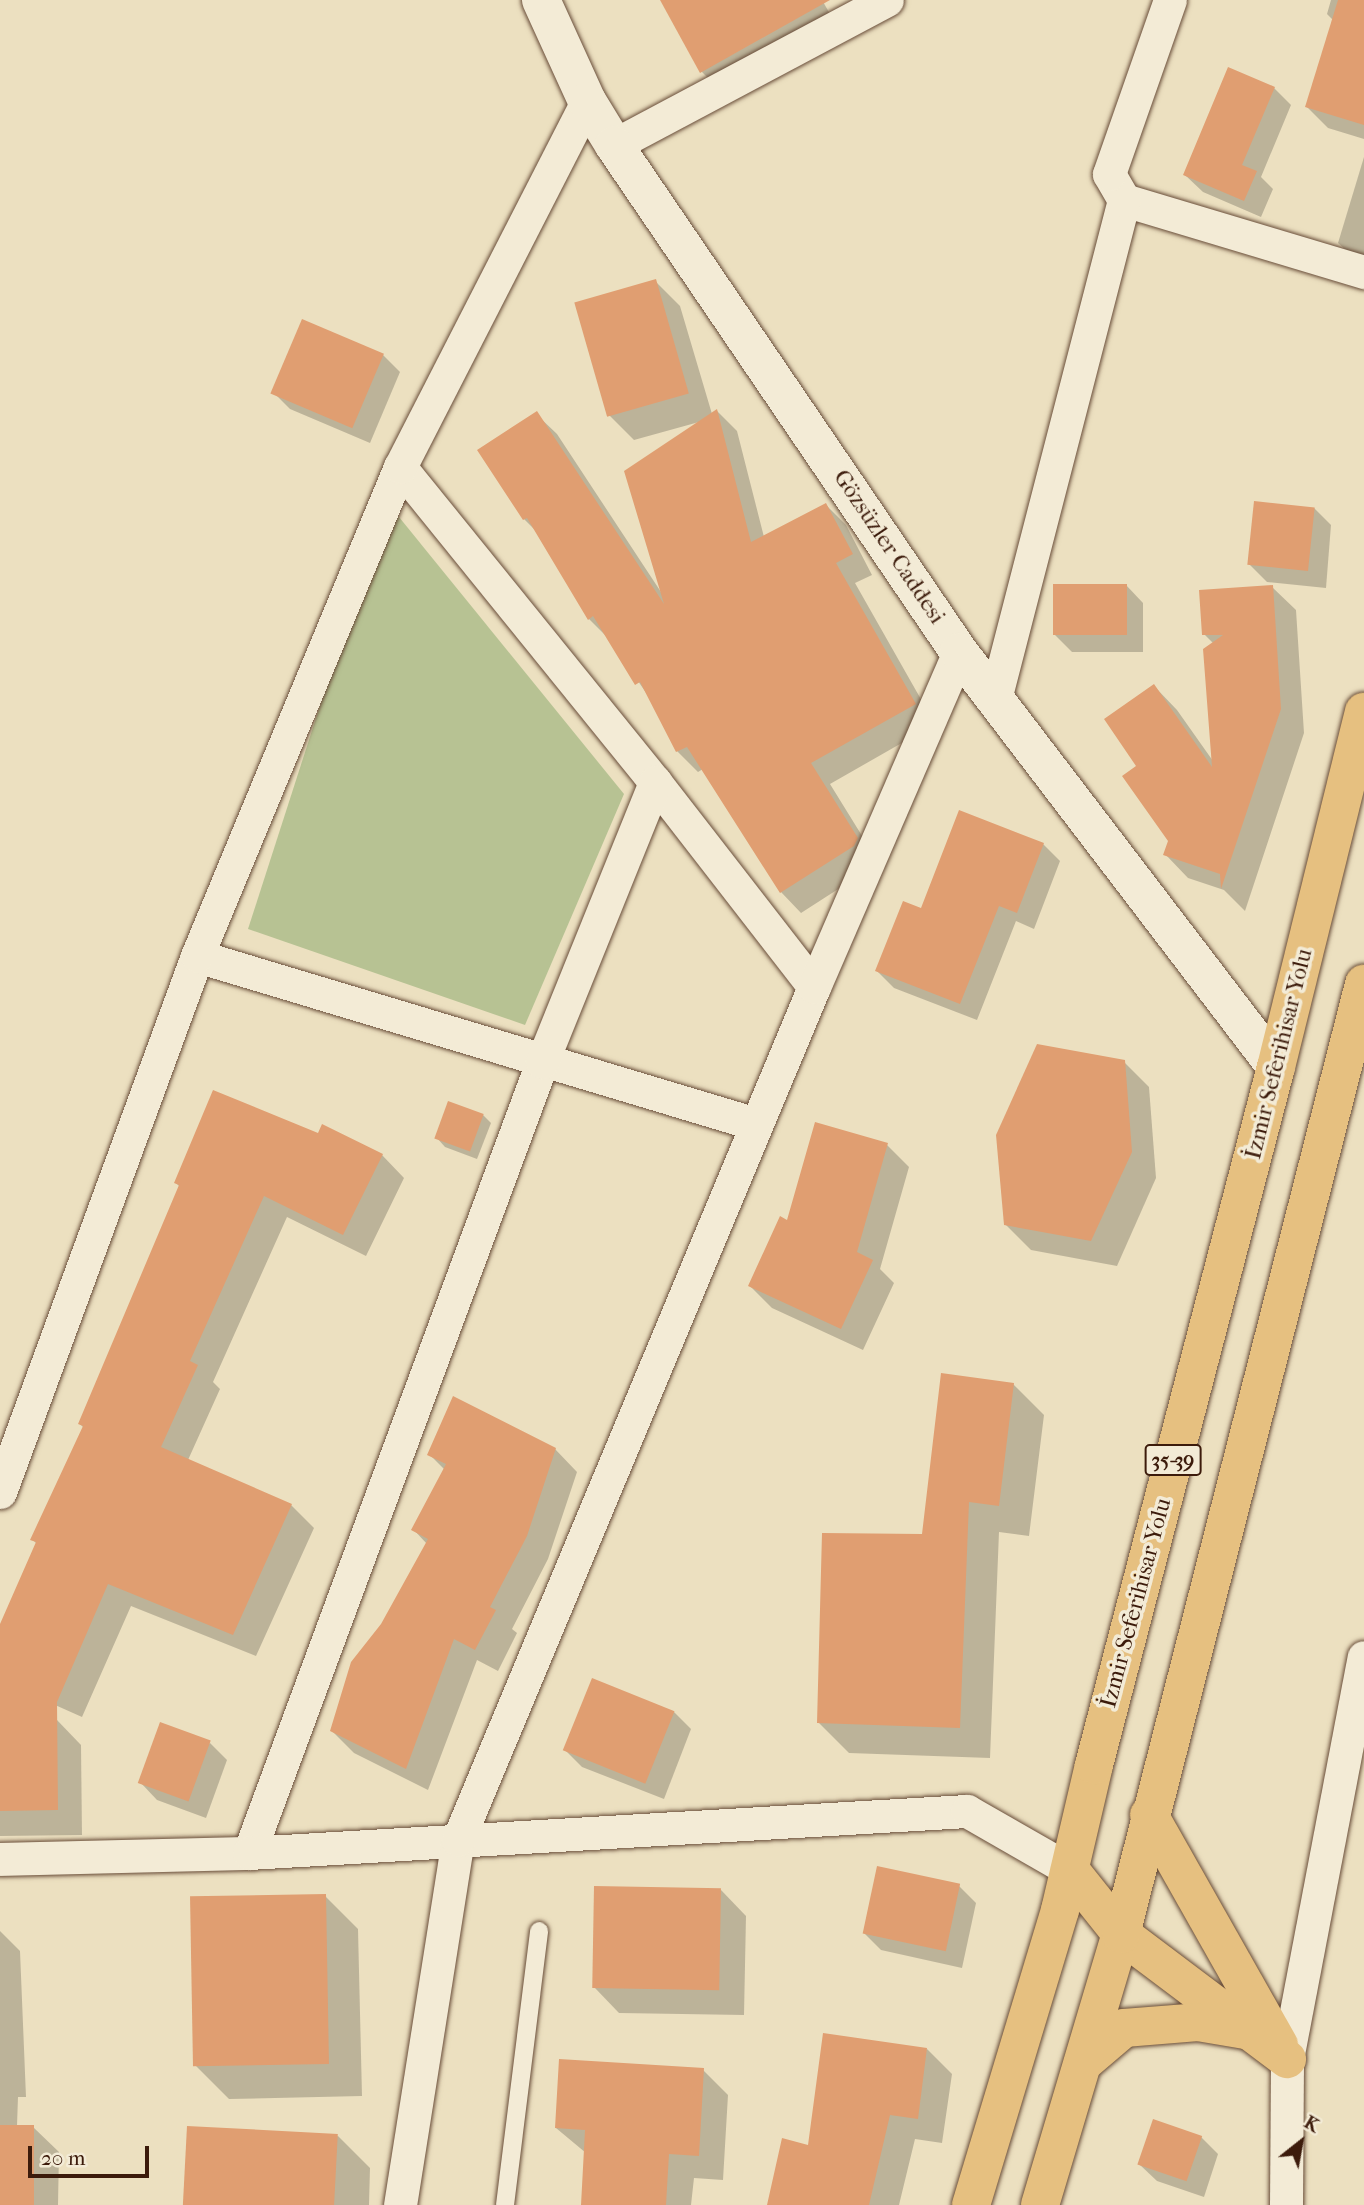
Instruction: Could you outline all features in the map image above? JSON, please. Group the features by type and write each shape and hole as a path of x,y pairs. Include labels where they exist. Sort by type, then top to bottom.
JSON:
{"main road":[{"name":"İzmir Seferihisar Yolu","path":"971,2205 1070,1870 1364,712"},
{"name":"35-39","path":"1040,2205 1121,1934 1149,1815 1364,984"},
{"path":"1149,1815 1287,2059"},
{"path":"1070,1870 1121,1934 1287,2059"},
{"path":"1083,2063 1124,2028 1198,2022 1248,2030"}],"street":[{"name":"Gözsüzler Caddesi","path":"541,0 587,101 614,145 959,652 1276,1067"},
{"path":"614,145 887,0"},
{"path":"995,699 1124,200 1110,174 1170,0"},
{"path":"0,1493 197,956 400,467 587,101"},
{"path":"1124,200 1364,272"},
{"path":"400,467 655,782 814,987"},
{"path":"400,2205 458,1840 756,1124 959,652"},
{"path":"249,1853 542,1062 655,782"},
{"path":"197,956 542,1062 756,1124"},
{"path":"1286,2205 1287,2059 1364,1657"},
{"path":"0,1859 249,1853 967,1811 1070,1870"}],"lane":[{"path":"505,2205 539,1931"}],"green space":[{"path":"386,501 624,794 525,1025 248,929"}],"building":[{"path":"660,0 830,0 700,73"},
{"path":"1338,0 1364,0 1364,125 1305,107"},
{"path":"1228,67 1275,87 1242,165 1257,171 1244,201 1183,175"},
{"path":"656,279 689,393 607,417 574,302"},
{"path":"302,319 384,354 352,428 270,394"},
{"path":"717,409 751,542 826,503 853,554 836,563 916,704 811,763 858,838 854,846 780,893 687,747 676,752 640,682 635,685 593,616 588,620 527,518 523,520 477,450 537,411 664,604 624,471"},
{"path":"1254,501 1315,507 1308,571 1247,565"},
{"path":"1053,584 1127,584 1127,635 1053,635"},
{"path":"1273,585 1281,709 1221,889 1220,874 1163,855 1168,841 1122,776 1136,766 1104,719 1154,684 1212,767 1203,649 1223,635 1202,635 1199,590"},
{"path":"959,810 1044,843 1017,913 999,906 960,1004 875,971 903,901 921,908"},
{"path":"1037,1044 1125,1060 1132,1152 1091,1241 1004,1225 996,1135"},
{"path":"213,1090 318,1133 322,1124 383,1154 343,1235 264,1196 190,1361 198,1365 161,1447 292,1504 233,1635 108,1584 57,1702 58,1810 0,1811 0,1624 36,1542 30,1540 83,1426 78,1424 179,1185 174,1183"},
{"path":"448,1101 484,1114 470,1152 434,1139"},
{"path":"815,1122 888,1143 857,1252 873,1260 841,1329 748,1286 780,1216 787,1220"},
{"path":"941,1373 1014,1383 999,1506 969,1502 960,1728 817,1723 822,1533 922,1534"},
{"path":"453,1396 556,1448 527,1536 490,1607 496,1610 475,1650 454,1639 406,1769 330,1731 351,1662 381,1624 428,1539 411,1530 446,1464 427,1455"},
{"path":"592,1678 675,1711 645,1784 563,1750"},
{"path":"160,1722 211,1740 189,1802 138,1783"},
{"path":"877,1866 960,1884 946,1951 863,1933"},
{"path":"594,1886 721,1888 719,1990 592,1988"},
{"path":"326,1894 329,2064 193,2066 190,1896"},
{"path":"823,2033 927,2048 918,2119 890,2115 869,2205 767,2205 782,2138 808,2145"},
{"path":"559,2059 704,2068 699,2156 669,2154 666,2205 581,2205 585,2130 555,2128"},
{"path":"1153,2119 1202,2136 1187,2181 1137,2164"},
{"path":"0,2125 34,2125 34,2205 0,2205"},
{"path":"187,2126 338,2134 334,2205 183,2205"}]}
